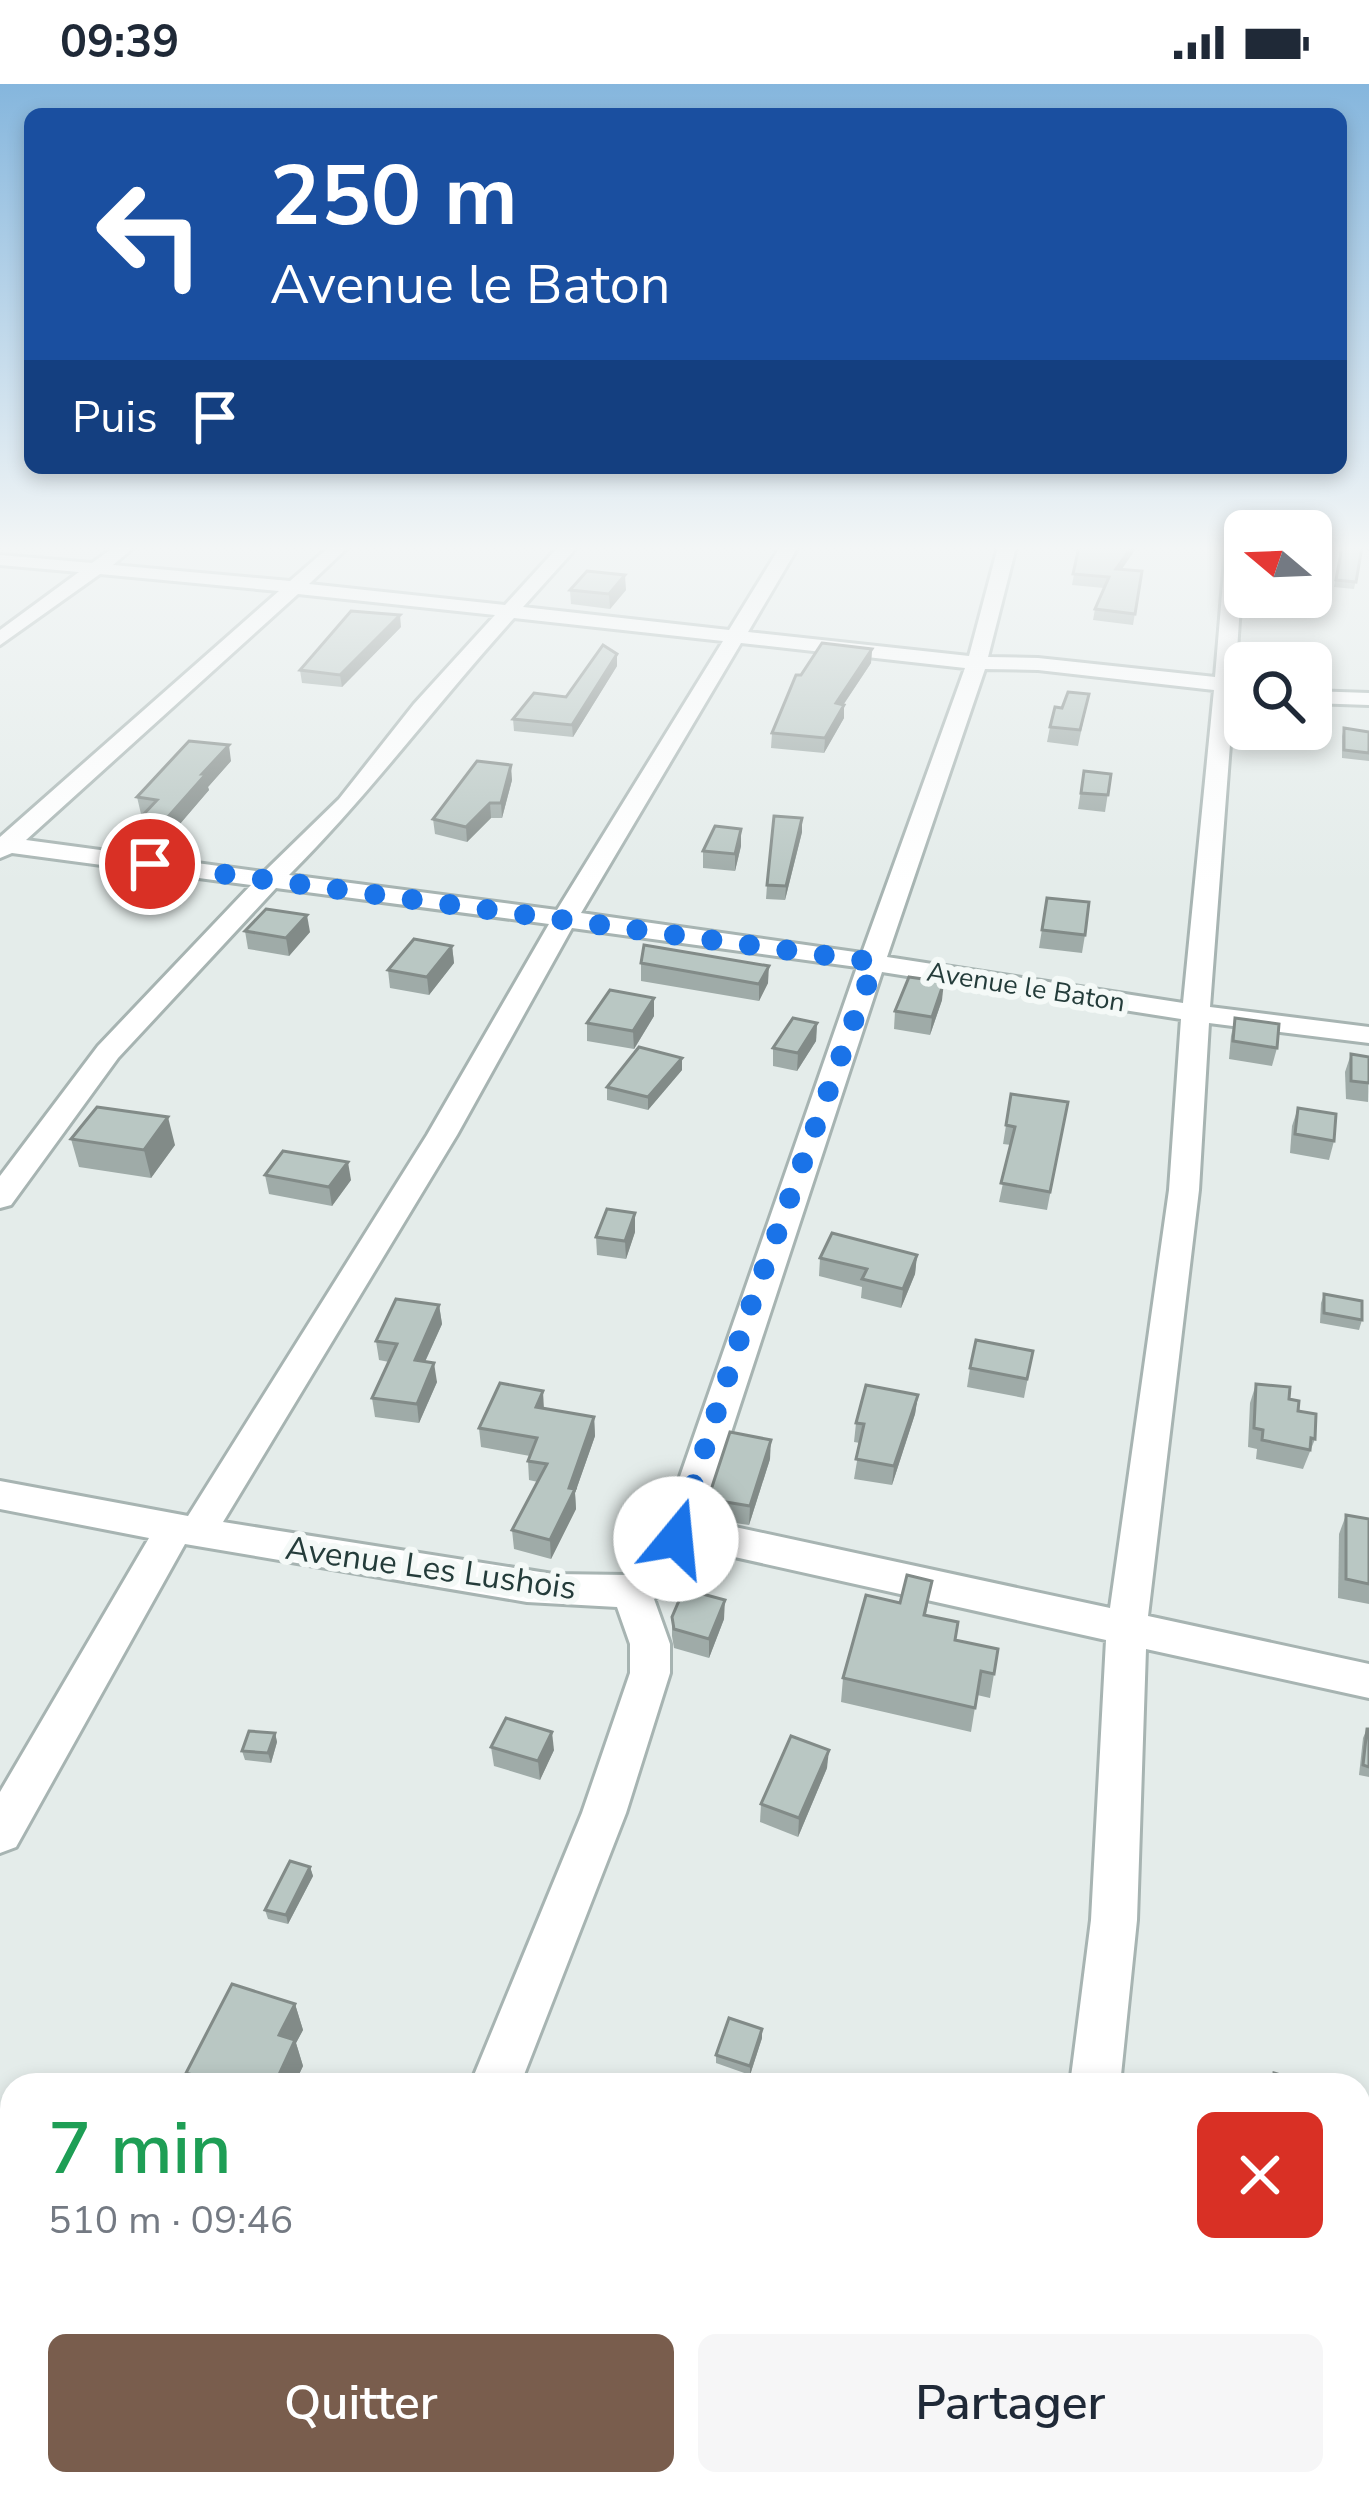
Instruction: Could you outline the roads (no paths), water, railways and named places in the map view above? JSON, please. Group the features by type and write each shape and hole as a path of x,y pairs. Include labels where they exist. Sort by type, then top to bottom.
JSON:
{"street":[{"path":"2,846 217,660"},
{"path":"0,1198 108,1052 347,804 421,708 466,660"},
{"path":"0,1833 185,1531 430,1155 508,1013 721,660"},
{"path":"945,660 1038,664 1224,685"},
{"path":"500,2073 604,1813 650,1673 648,1582 875,962 977,660"},
{"path":"1332,698 1369,699"},
{"path":"1096,2073 1114,1920 1127,1628 1145,1514 1153,1407 1175,1277 1196,1012 1227,750"},
{"name":"Avenue le Baton","path":"2,846 875,962 1369,1035"},
{"name":"Avenue Les Lushois","path":"0,1495 185,1531 496,1580 648,1582"},
{"path":"648,1582 691,1548 705,1540 722,1539 1369,1681"}]}
